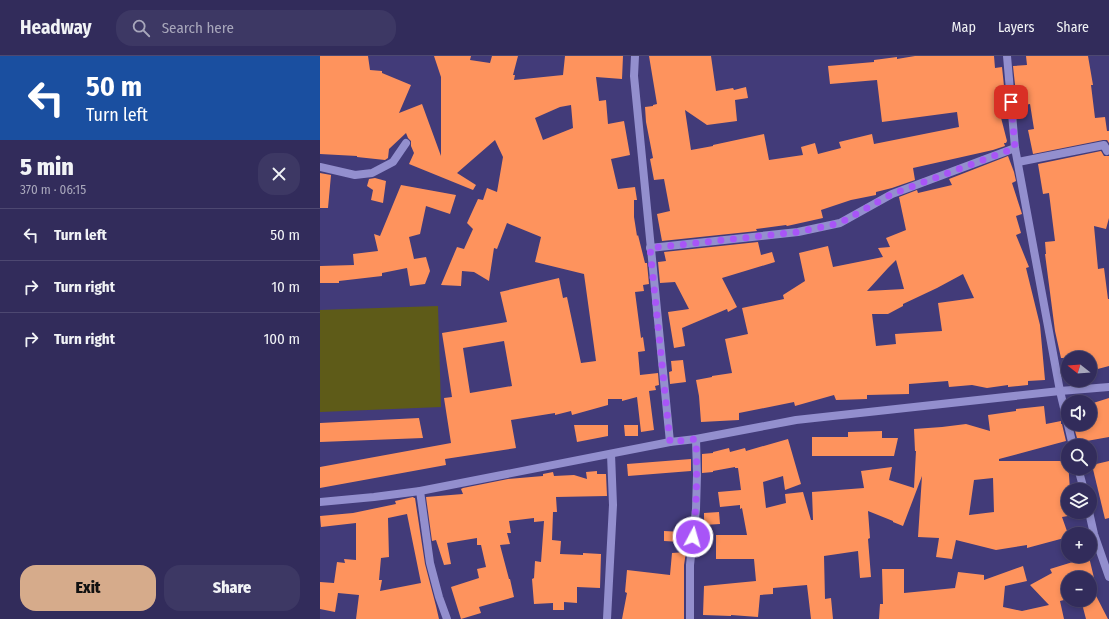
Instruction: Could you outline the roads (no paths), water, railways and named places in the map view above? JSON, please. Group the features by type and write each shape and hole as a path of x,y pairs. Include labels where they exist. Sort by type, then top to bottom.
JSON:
{"street":[{"path":"635,56 634,76 670,442"},
{"path":"1007,56 1015,148 1060,391 1071,439"},
{"path":"320,167 355,175 372,173 393,162 406,143"},
{"path":"1018,162 1104,144 1107,150 1109,150"},
{"path":"650,248 798,232 840,223 892,194 1015,148"},
{"path":"320,502 420,491 670,442 696,439 796,420 1109,387"},
{"path":"690,619 690,565 696,509 696,439"},
{"path":"607,619 613,505 611,454"},
{"path":"420,491 430,563 439,597 447,619"},
{"path":"1091,519 1094,534 1109,578"}]}
